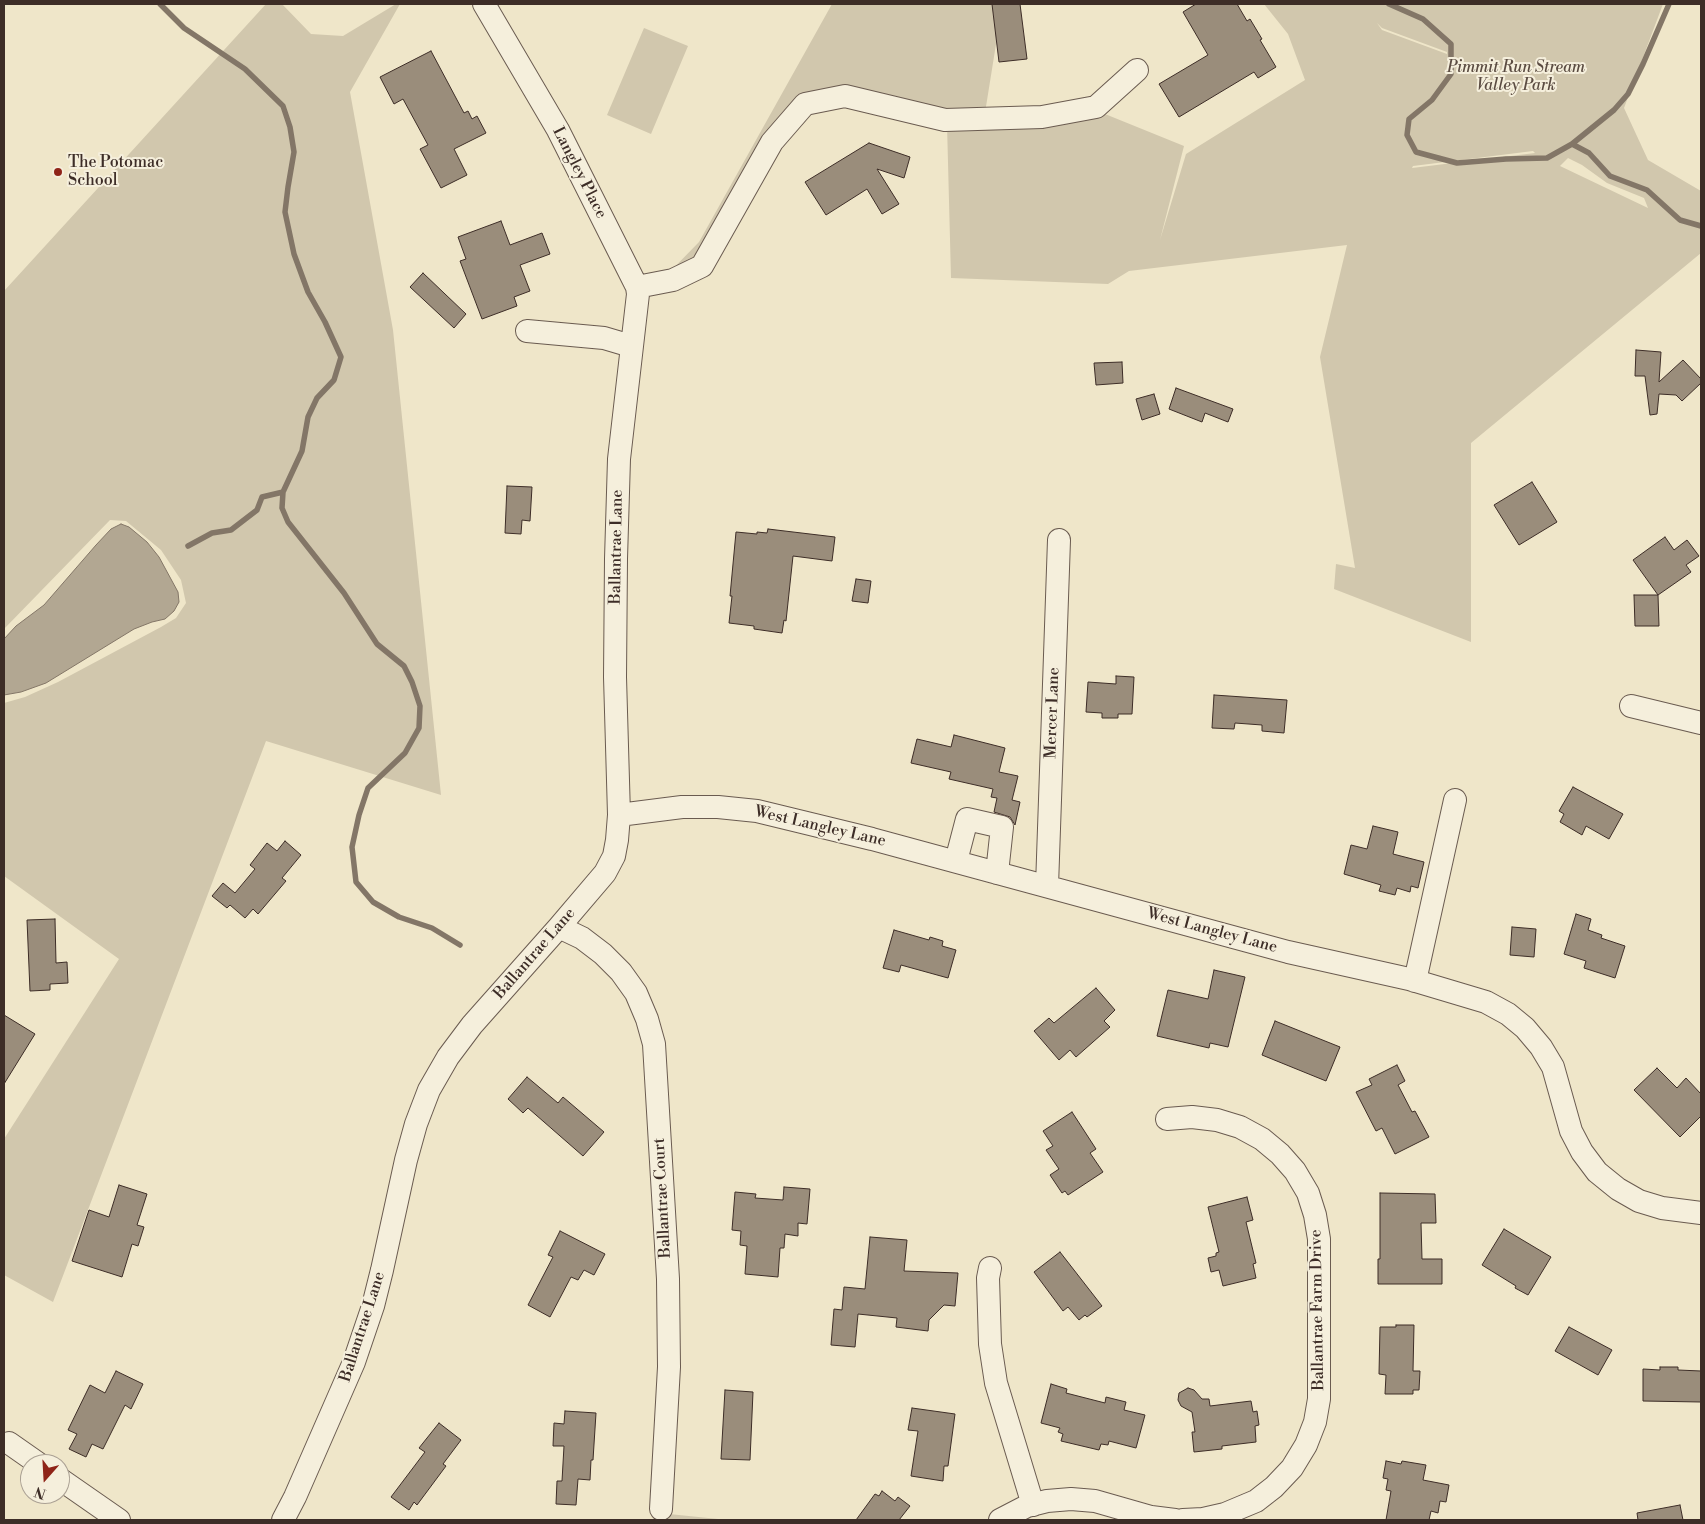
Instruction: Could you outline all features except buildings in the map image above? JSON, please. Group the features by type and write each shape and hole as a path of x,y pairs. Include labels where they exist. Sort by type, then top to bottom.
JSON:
{"street":[{"name":"Langley Place","path":"484,4 558,130 637,287 638,294 631,350"},
{"path":"637,287 673,280 702,266 772,142 805,104 845,96 945,120 1042,117 1096,107 1137,70"},
{"path":"526,331 604,338 631,350"},
{"name":"Ballantrae Lane","path":"283,1520 354,1362 380,1279 406,1160 416,1124 429,1090 448,1057 472,1025 605,873 614,856 619,815 615,677 619,459 631,350"},
{"name":"Mercer Lane","path":"1047,886 1059,540"},
{"path":"1631,706 1701,723"},
{"path":"1415,981 1455,800"},
{"name":"West Langley Lane","path":"619,815 682,807 718,807 757,811 872,839 1288,952 1415,981 1486,1002 1508,1014 1525,1028 1541,1046 1553,1068 1571,1131 1582,1152 1597,1172 1618,1189 1639,1201 1662,1208 1701,1213"},
{"path":"956,862 967,818 1002,827 997,873"},
{"name":"Ballantrae Court","path":"559,927 582,938 603,954 621,972 636,993 644,1010 654,1044 668,1279 669,1367 661,1509"},
{"name":"Ballantrae Farm Drive","path":"1167,1118 1192,1117 1217,1120 1240,1127 1262,1139 1280,1154 1308,1193 1315,1215 1319,1239 1319,1399 1315,1422 1306,1445 1292,1468 1274,1487 1256,1501 1225,1514 1203,1519 1183,1520"},
{"path":"990,1268 988,1278 990,1344 996,1383 1033,1505"},
{"path":"9,1443 25,1454"},
{"path":"70,1486 119,1520"},
{"path":"1000,1520 1033,1505 1047,1501 1071,1499 1095,1502 1151,1517 1175,1520"}],"green space":[{"path":"266,4 282,4 311,34 343,36 396,4 400,4 350,92 393,330 441,795 266,741 53,1302 4,1275 4,1139 119,959 4,876 4,703 25,697 58,682 161,627 176,618 186,603 181,580 161,550 126,521 110,520 4,629 4,291"},
{"path":"832,4 1016,4 997,38 984,119 859,96 803,107 703,257 661,281 699,242"},
{"name":"Pimmit Run Stream Valley Park","path":"1264,4 1663,4 1624,108 1648,160 1701,191 1701,253 1471,443 1471,642 1334,589 1336,564 1355,568 1320,357 1347,245 1129,271 1108,284 951,278 947,124 909,117 858,103 845,102 818,107 795,121 778,142 706,267 691,279 660,289 660,285 689,276 703,264 783,128 804,110 831,100 859,99 913,114 954,121 995,124 1056,123 1081,120 1105,114 1184,146 1160,240 1186,154 1305,80 1288,34","holes":["1377,23 1382,28 1447,52 1447,54 1382,30","1533,151 1535,153 1412,168 1413,166","1568,158 1582,165 1607,183 1644,198 1648,208 1560,166"]},
{"path":"644,28 688,46 651,134 607,115"},
{"path":"659,1513 728,1520 658,1520"}],"shaded area":[{"path":"121,524 129,527 147,542 159,557 178,592 179,602 174,611 165,619 134,629 46,683 21,692 4,695 4,639 16,626 44,605 111,529"}],"waterway":[{"path":"160,4 184,28 245,69 283,106 290,127 294,152 285,212 294,254 308,292 325,322 341,357 334,380 317,398 308,417 302,451 283,492 282,508 288,522 344,593 377,644 404,666 420,706 419,728 405,753 368,788 359,815 352,847 356,882 373,902 399,917 432,928 460,945"},
{"path":"1389,4 1423,19 1451,44 1451,74 1432,100 1409,119 1407,135 1416,152 1457,163 1547,158 1572,144 1614,110 1628,94 1669,4"},
{"path":"1572,144 1589,153 1610,176 1647,190 1680,220 1701,226"},
{"path":"188,546 212,533 231,530 257,510 262,497 283,492"}],"place":[{"name":"The Potomac School","path":"58,172"}]}
